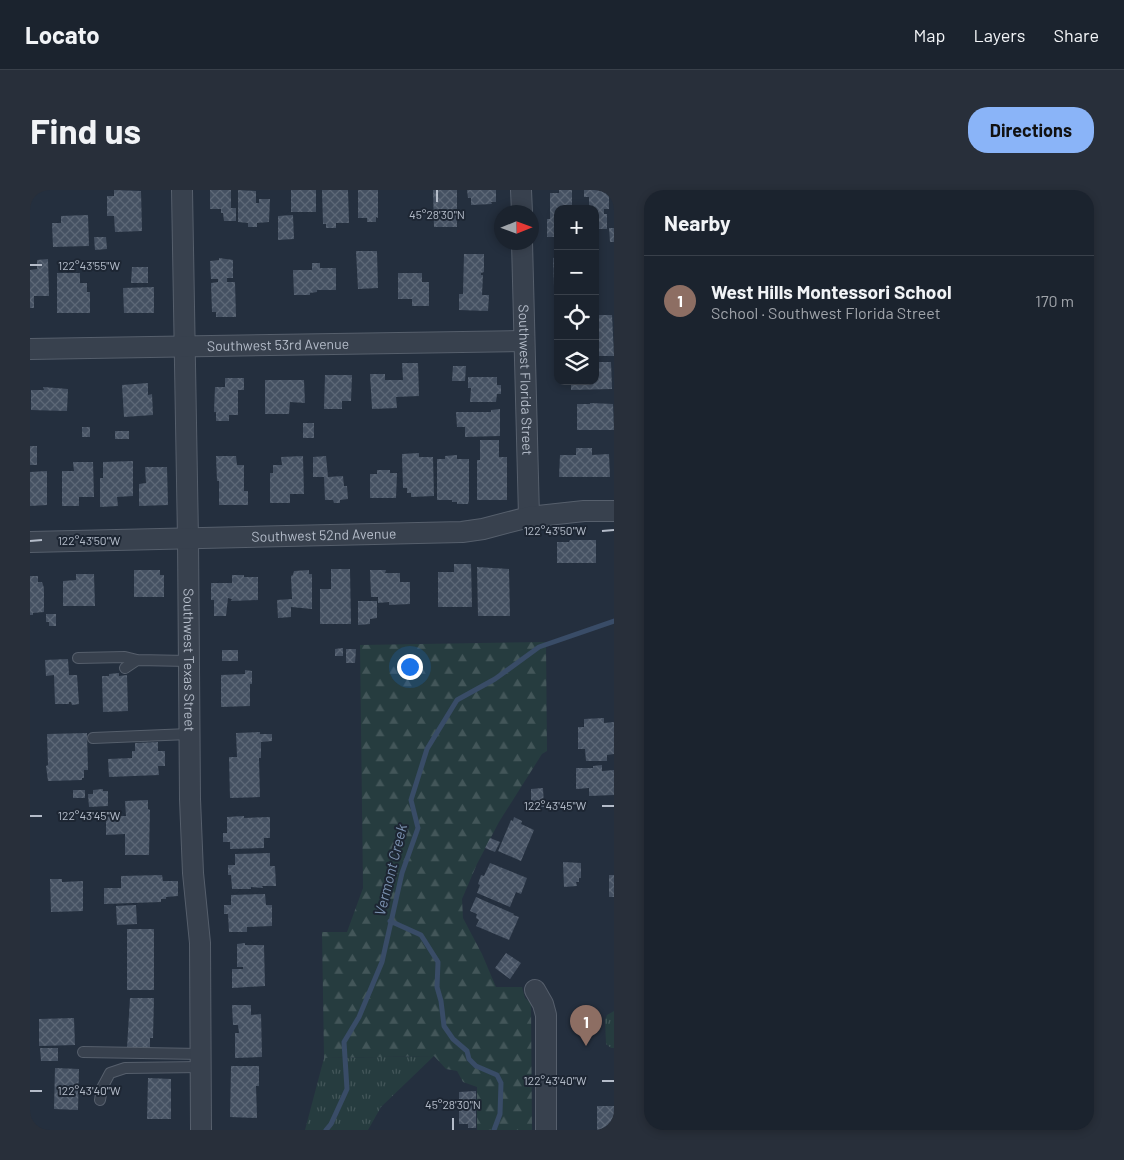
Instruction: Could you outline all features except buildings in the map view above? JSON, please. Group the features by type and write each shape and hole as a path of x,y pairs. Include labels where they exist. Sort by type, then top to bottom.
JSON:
{"street":[{"name":"Southwest Texas Street","path":"182,190 188,539 189,734 192,848 200,943 201,1130"},
{"path":"522,190 522,205"},
{"name":"Southwest Florida Street","path":"522,250 529,517"},
{"name":"Southwest 53rd Avenue","path":"30,349 524,341"},
{"name":"Southwest 52nd Avenue","path":"30,542 462,532 483,529 529,517 584,511 614,511"},
{"path":"535,990 545,1008 546,1015 546,1130"}],"lane":[{"path":"78,658 125,657 137,660 188,660"},
{"path":"125,668 137,660"},
{"path":"93,738 189,734"},
{"path":"83,1052 201,1060"},
{"path":"100,1100 102,1088 110,1073 125,1068 201,1060"}],"green space":[{"path":"546,642 547,751 542,754 499,822 477,864 462,899 463,918 482,954 496,987 522,987 525,998 531,1003 532,1130 477,1130 477,1087 463,1082 457,1071 446,1069 434,1056 324,1058 322,932 347,932 363,888 360,645"},
{"path":"614,1011 614,1048 611,1048 606,1044 605,1020 607,1015"},
{"path":"434,1056 381,1107 368,1130 305,1130 324,1058"}],"waterway":[{"name":"Vermont Creek","path":"326,1130 331,1124 347,1089 344,1042 359,1017 382,962 402,873 418,828 411,800 427,749 457,700 495,679 539,647 614,621"},
{"path":"390,921 421,935 438,962 437,987 444,1026 453,1039 467,1051 469,1059 476,1066 497,1075 501,1083 500,1114 494,1130"}],"place":[{"name":"West Hills Montessori School","path":"586,1046"}]}
